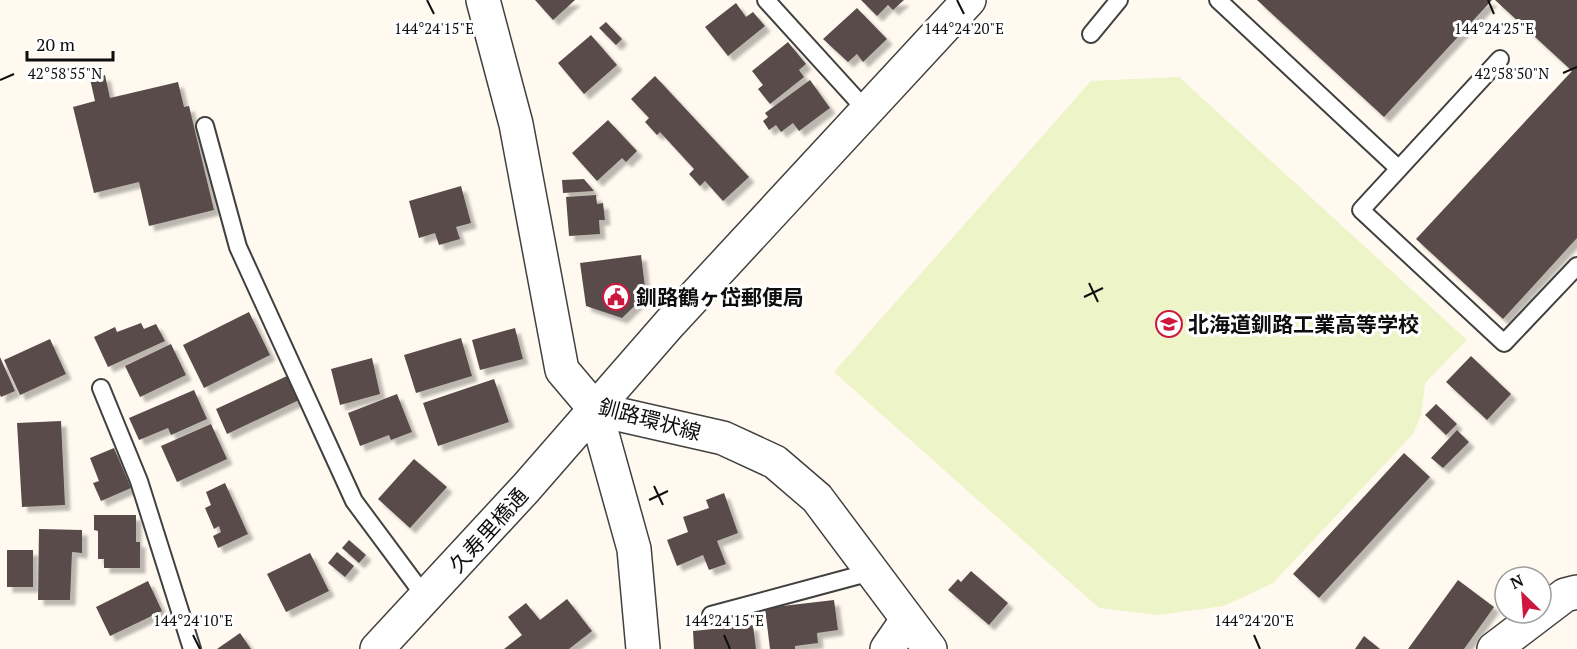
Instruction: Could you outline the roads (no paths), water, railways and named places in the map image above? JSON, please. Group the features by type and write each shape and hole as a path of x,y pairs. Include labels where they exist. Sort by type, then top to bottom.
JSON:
{"street":[{"name":"釧路環状線","path":"483,0 516,124 562,370 595,409 723,438 775,462 817,498 930,649"},
{"name":"久寿里橋通","path":"377,649 426,598 866,110 969,0"},
{"path":"595,409 634,549 643,649"},
{"path":"1494,649 1565,595 1577,592"},
{"path":"887,649 907,620"}],"lane":[{"path":"766,0 866,110"},
{"path":"1091,34 1119,0"},
{"path":"1218,0 1399,169"},
{"path":"1500,59 1361,210 1504,342 1577,266"},
{"path":"205,126 237,247 354,501 426,598"},
{"path":"102,388 139,481 192,649"},
{"path":"711,615 872,572"}],"place":[{"name":"釧路鶴ヶ岱郵便局","path":"616,297"},
{"name":"北海道釧路工業高等学校","path":"1169,324"}]}
